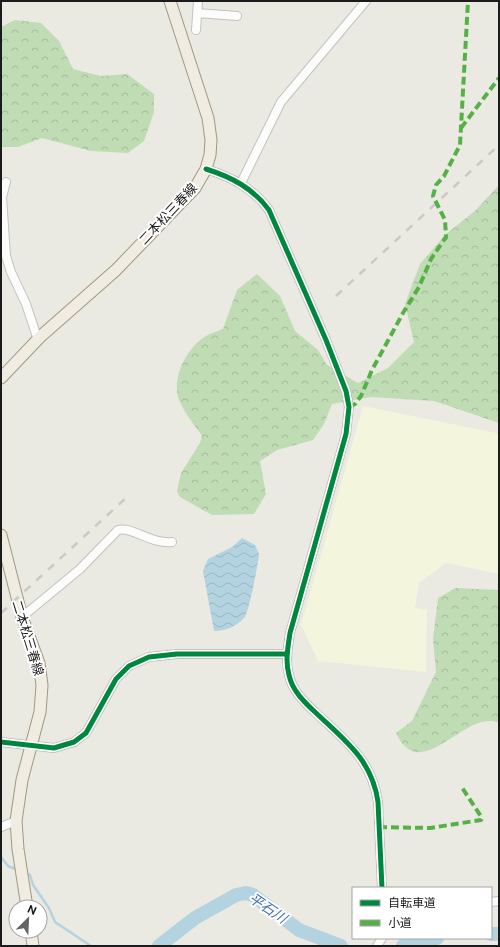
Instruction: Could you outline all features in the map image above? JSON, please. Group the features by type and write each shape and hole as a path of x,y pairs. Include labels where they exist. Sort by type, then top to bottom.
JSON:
{"main road":[{"name":"二本松三春線","path":"1,378 38,340 116,270 195,188 206,169 210,155 211,140 208,118 170,1"},
{"name":"二本松三春線","path":"1,535 22,617 39,663 42,685 40,712 22,780 16,821 18,850 26,899"}],"street":[{"path":"196,30 198,1"},
{"path":"241,183 281,102 366,1"},
{"path":"197,13 237,16"},
{"path":"206,169 241,183 262,201 275,221 337,366 346,391 349,407 346,434 290,633 287,654 289,677 297,692 356,751 370,774 376,790 378,802 382,887"},
{"path":"6,182 2,197 6,256 10,272 26,304 38,340"},
{"path":"22,617 80,569 118,530 126,530 160,542 172,542"},
{"path":"1,742 54,748 74,742 86,733 116,679 129,666 149,657 178,654 287,654"},
{"path":"1,827 16,821"}],"shaded area":[{"path":"363,406 497,433 499,435 499,574 446,563 419,583 415,608 427,610 426,672 318,661 301,625"}],"green space":[{"path":"15,20 41,23 59,41 73,69 101,76 127,74 154,94 154,112 144,141 128,153 91,151 42,138 18,147 1,147 1,27"},
{"path":"499,185 499,423 434,401 370,397 332,404 324,424 313,440 277,450 260,461 266,494 254,514 212,515 180,497 177,491 181,473 200,443 202,436 179,400 177,382 179,373 187,355 199,341 208,335 223,329 237,290 257,274 280,296 295,331 318,350 327,365 358,383 388,368 414,342 405,304 420,264 446,234 475,211"},
{"path":"456,588 499,590 499,723 486,721 472,726 431,750 418,752 406,747 396,733 412,721 436,672 433,639 438,598"}],"water":[{"path":"242,538 255,545 259,554 246,614 244,618 234,626 214,631 203,571 208,559 232,547"}],"waterway":[{"path":"1,857 8,866 18,870"},
{"path":"24,873 30,875 33,885 49,908 55,922 91,946"},
{"name":"平石川","path":"159,946 195,918 236,895 246,893 253,895 299,930 341,946"},
{"name":"平石川","path":"492,934 499,934"},
{"name":"平石川","path":"403,946 433,939"}],"railway":[{"path":"336,296 499,145"},
{"path":"1,613 127,497"}],"marked path":[{"path":"349,407 355,404 361,396 372,370 419,287 431,259 446,237 445,220 433,196 436,185 444,176 460,145 468,1"},
{"path":"461,128 499,78"},
{"path":"379,827 430,828 481,820 482,818 461,786"}],"cycle path":[{"path":"206,169 233,180 249,189 269,210 326,340 346,391 349,407 346,434 290,633 287,664 293,686 299,695 355,751 370,774 375,787 378,802 382,887"},
{"path":"1,742 54,748 74,742 86,733 116,679 129,666 149,657 177,654 287,654"}]}
